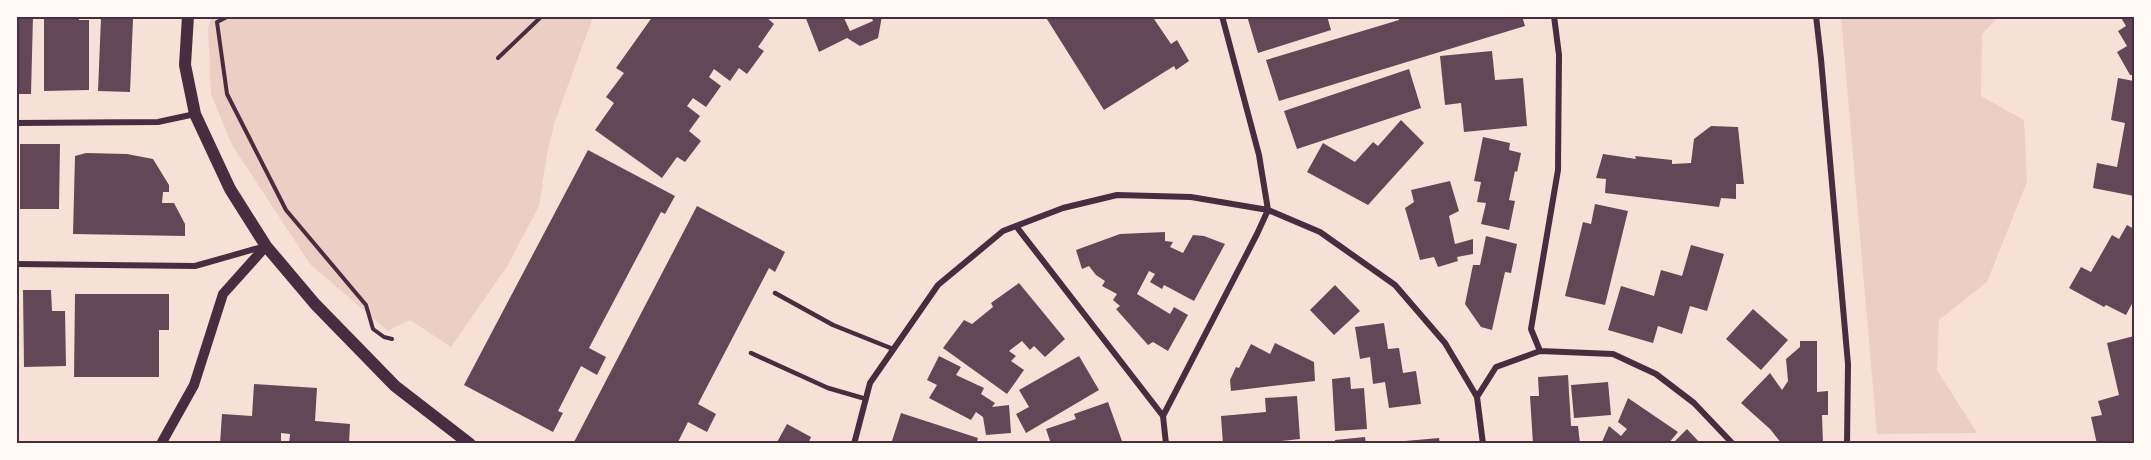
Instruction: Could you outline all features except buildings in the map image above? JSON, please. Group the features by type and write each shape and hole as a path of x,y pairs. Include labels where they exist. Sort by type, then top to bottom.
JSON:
{"main road":[{"path":"188,16 185,65 195,114 230,189 266,246 315,303 395,386 470,444"}],"street":[{"path":"1163,416 1268,210 1259,155 1222,16"},
{"path":"1540,351 1531,329 1558,170 1559,56 1554,16"},
{"path":"1815,16 1821,59 1848,364 1847,444"},
{"path":"16,123 158,122 195,114"},
{"path":"854,444 870,383 938,285 1003,231 1063,207 1117,195 1191,196 1268,210 1320,232 1395,285 1445,343 1477,397 1483,444"},
{"path":"1016,226 1163,416 1166,444"},
{"path":"16,264 195,266 266,246"},
{"path":"161,444 194,386 224,294 266,246"},
{"path":"1477,397 1496,367 1540,351 1613,354 1656,374 1694,403 1733,444"}],"lane":[{"path":"775,293 833,325 893,349"},
{"path":"751,353 828,388 866,399"}],"path":[{"path":"229,16 217,22 225,84 227,94 248,138 286,210 366,305 373,329 384,337 393,339"},
{"path":"498,58 542,16"}],"shaded area":[{"path":"211,16 593,17 555,121 539,206 508,265 451,347 410,320 388,331 310,264 232,145 211,94 208,29"},
{"path":"1841,17 1998,17 1982,34 1981,96 2024,120 2027,182 1987,282 1939,320 1937,370 1977,433 1877,434"}]}
